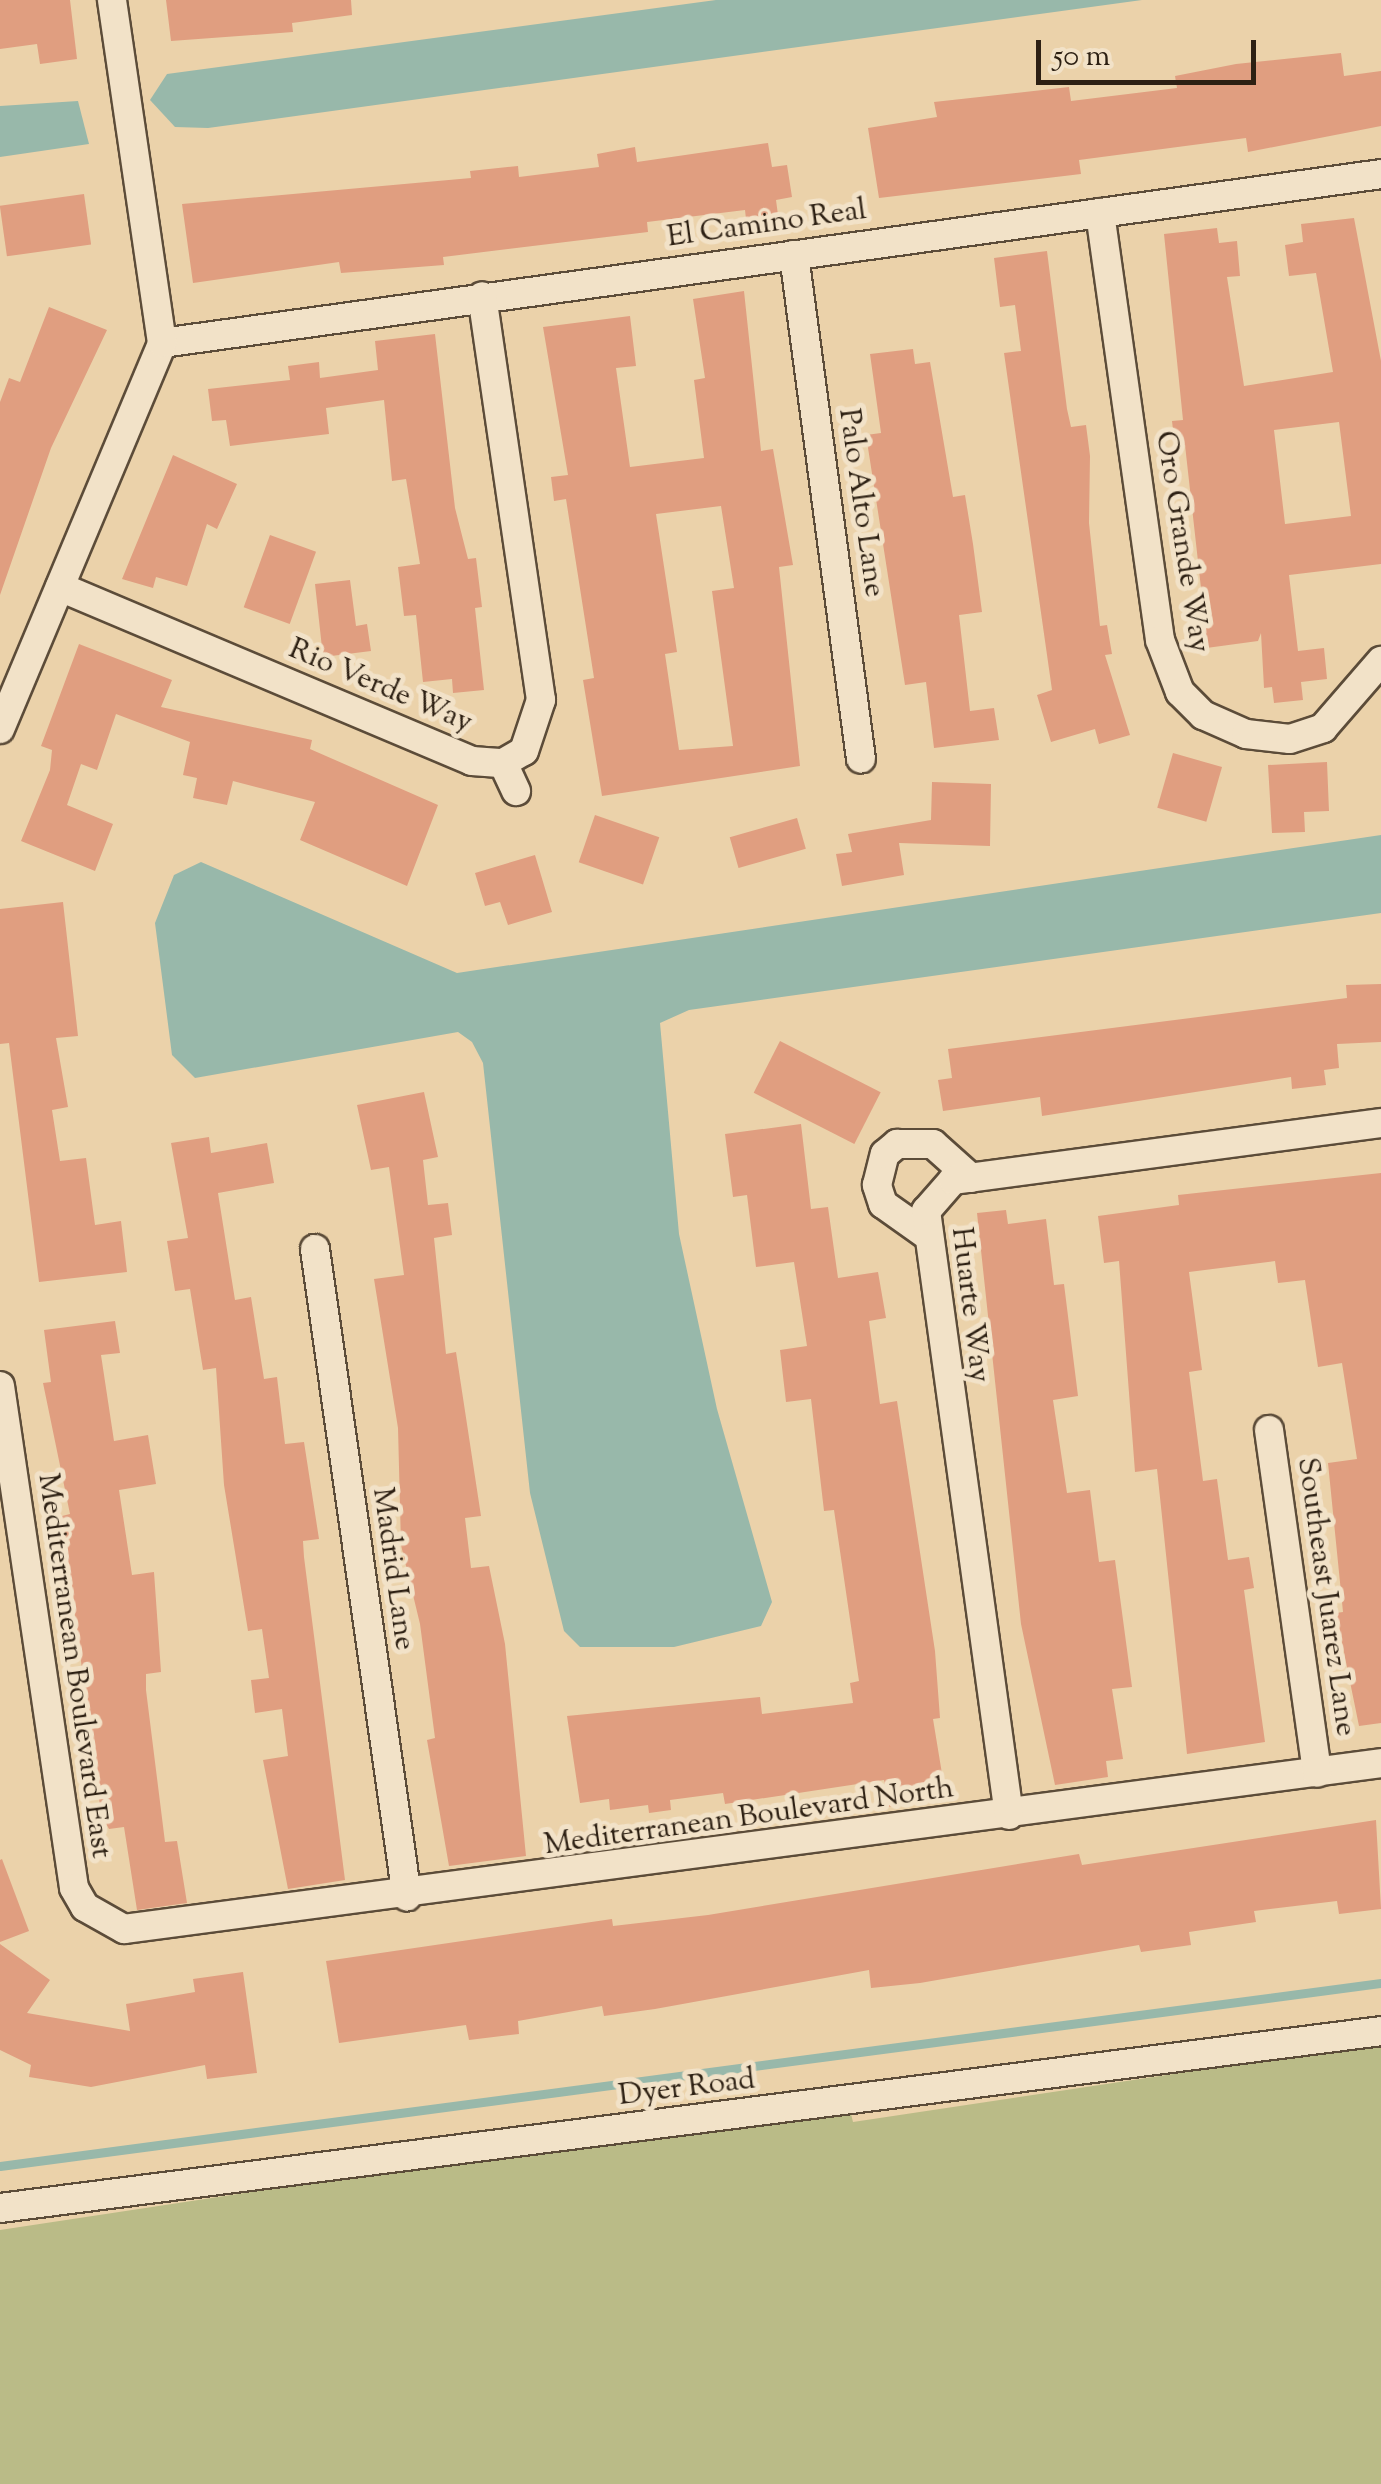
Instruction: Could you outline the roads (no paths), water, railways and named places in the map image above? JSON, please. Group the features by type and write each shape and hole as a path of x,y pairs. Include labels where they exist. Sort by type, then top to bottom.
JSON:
{"street":[{"path":"0,728 162,343 112,0"},
{"name":"El Camino Real","path":"162,343 1381,174"},
{"name":"Oro Grande Way","path":"1100,213 1160,640 1180,692 1225,725 1290,739 1323,728 1381,660"},
{"name":"Palo Alto Lane","path":"794,255 861,760"},
{"path":"482,296 541,700 536,734 503,763 516,791"},
{"name":"Rio Verde Way","path":"60,588 472,761 503,763"},
{"name":"Huarte Way","path":"1009,1815 924,1233 939,1192 971,1178 1381,1123"},
{"path":"924,1233 882,1204 877,1185 885,1154 898,1144 933,1144 971,1178"},
{"name":"Madrid Lane","path":"315,1250 408,1897"},
{"name":"Mediterranean Boulevard East","path":"0,1386 74,1888 94,1914 124,1929"},
{"name":"Southeast Juarez Lane","path":"1269,1430 1317,1773"},
{"name":"Mediterranean Boulevard North","path":"124,1929 408,1897 1381,1763"},
{"name":"Dyer Road","path":"0,2208 1381,2031"}],"waterway":[{"path":"0,2166 1381,1983"}]}
